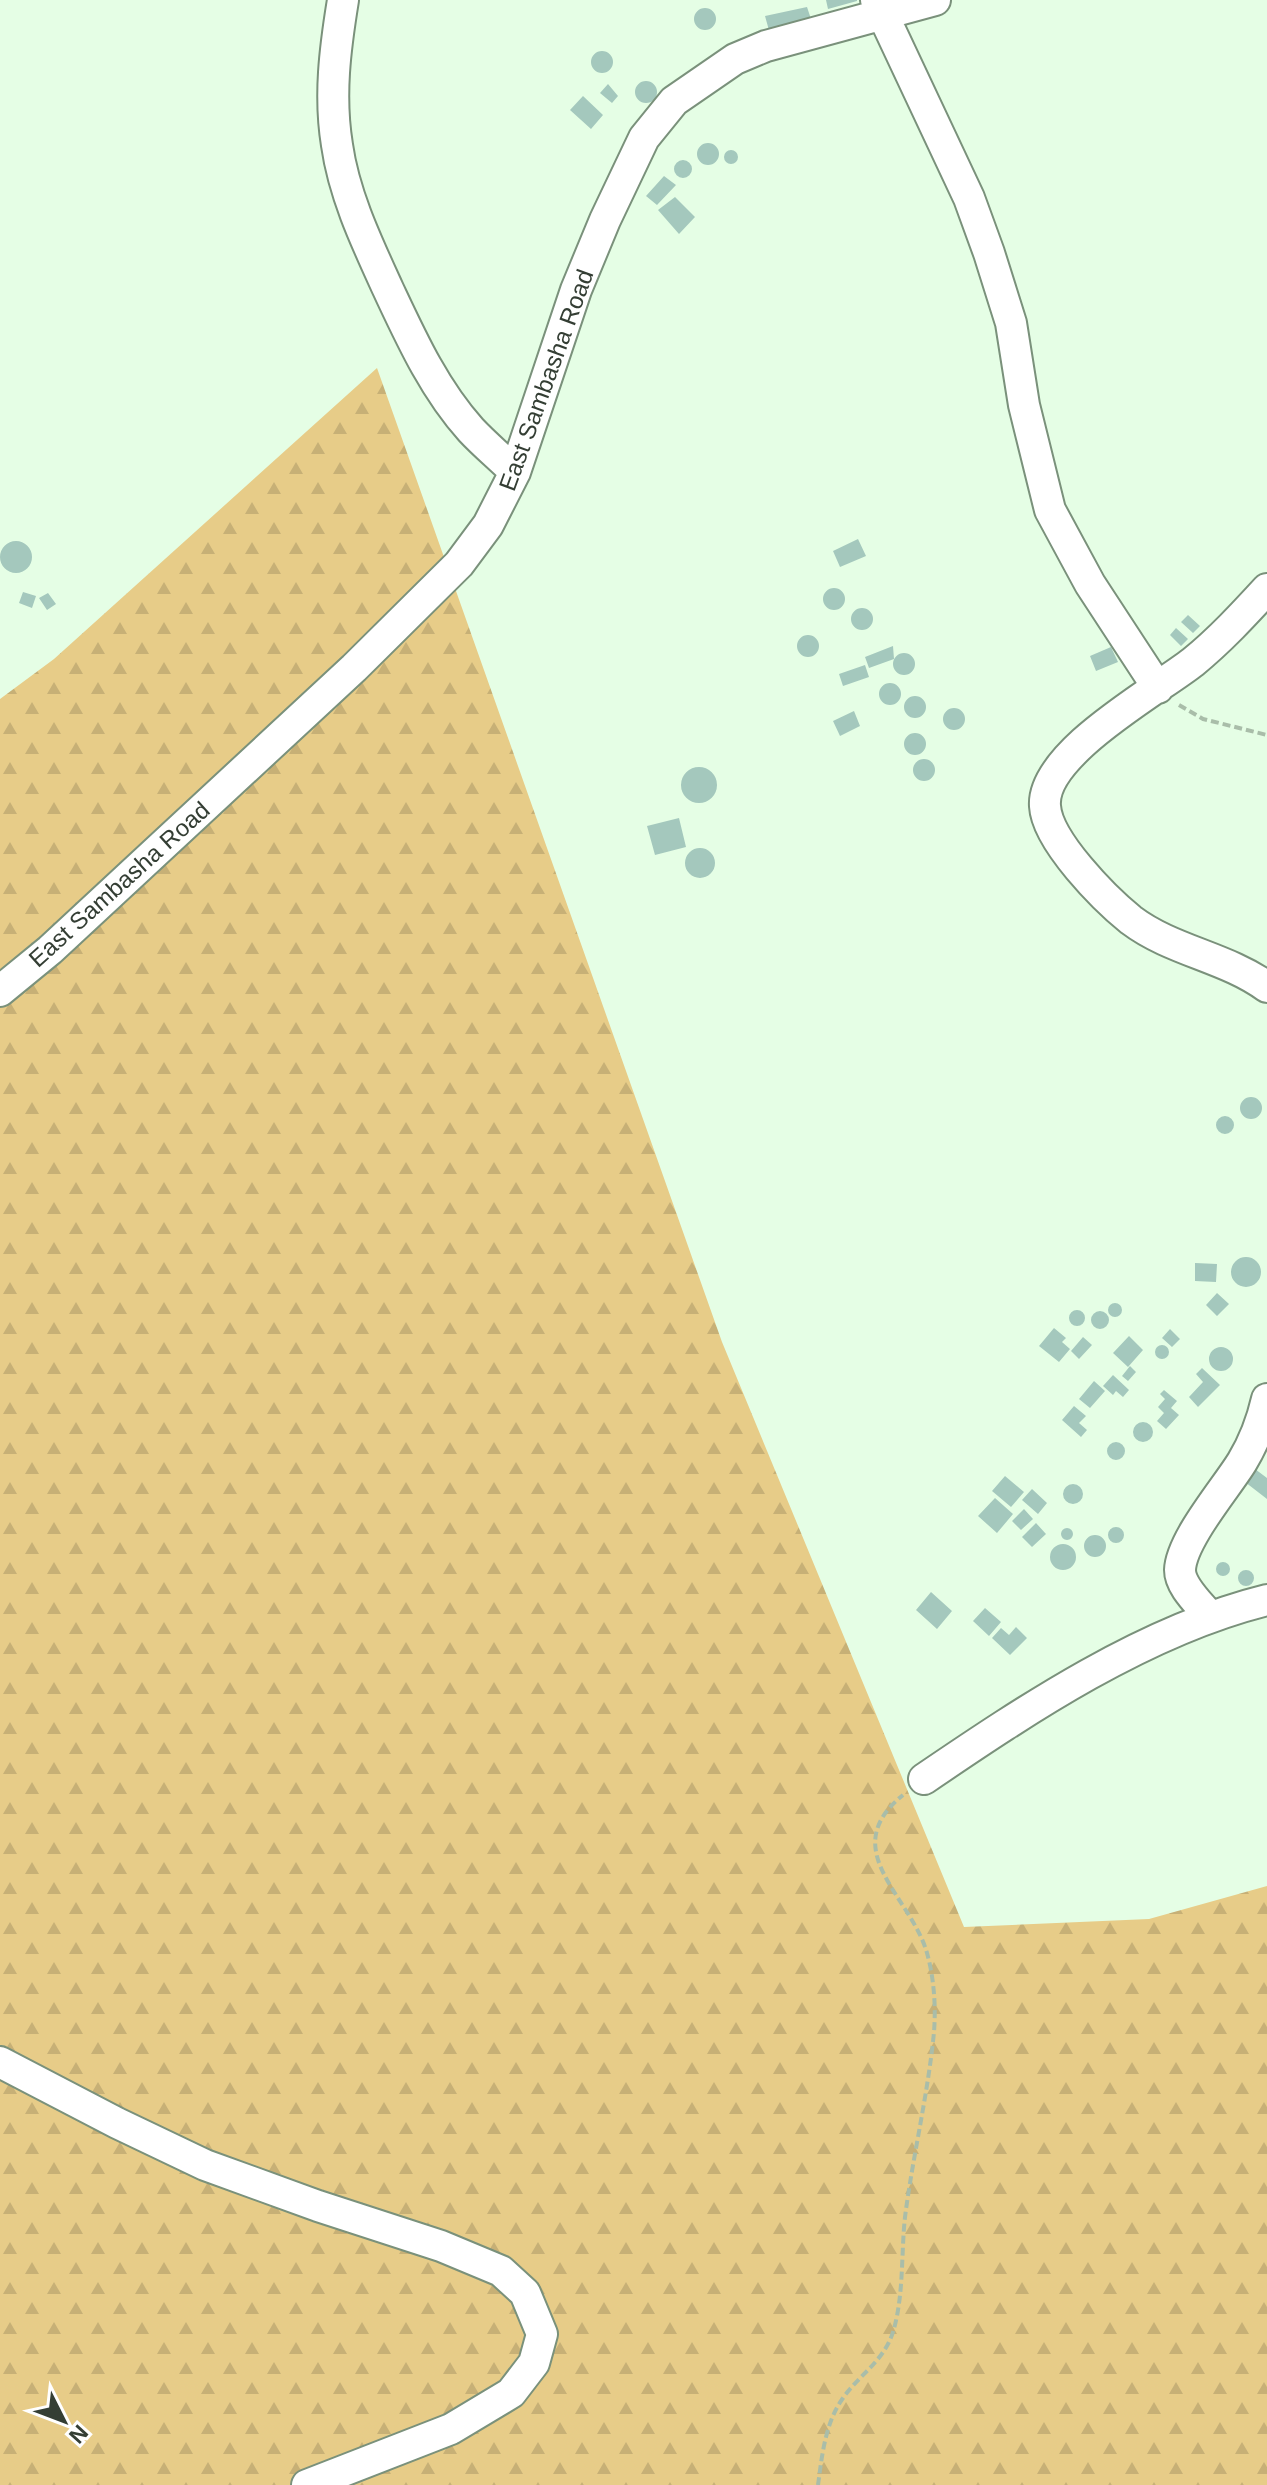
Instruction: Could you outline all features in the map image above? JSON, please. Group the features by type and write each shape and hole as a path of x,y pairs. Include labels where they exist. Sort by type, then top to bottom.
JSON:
{"street":[{"path":"343,0 332,73 333,105 337,148 360,228 419,354 438,386 471,430 515,472"},
{"name":"East Sambasha Road","path":"0,991 50,950 354,668 459,564 488,525 515,472 576,290 605,220 644,138 674,101 735,59 766,46 879,7 935,0"},
{"path":"879,7 969,198 989,253 1011,323 1024,405 1050,510 1090,584 1158,688"},
{"path":"1267,589 1238,621 1196,659 1100,728 1068,756 1051,781 1044,805 1052,830 1092,885 1133,921 1173,944 1247,973 1267,987"},
{"path":"1210,1617 1186,1587 1180,1572 1184,1555 1206,1513 1243,1460 1261,1423 1267,1399"},
{"path":"924,1779 1021,1713 1154,1641 1210,1617 1267,1600"},
{"path":"0,2062 205,2165 441,2246 501,2271 525,2293 542,2334 534,2363 511,2393 451,2429 307,2485"}],"path":[{"path":"1158,688 1203,719 1267,735"},
{"path":"818,2485 823,2446 837,2409 880,2358 893,2333 897,2312 906,2209 934,2030 934,1989 927,1953 912,1918 880,1867 875,1841 879,1820 895,1802 924,1779"}],"green space":[{"path":"377,368 722,1342 964,1927 1149,1919 1267,1886 1267,2485 0,2485 0,699 54,659"}],"building":[{"path":"826,0 857,0 857,1 828,9"},
{"path":"807,7 811,19 770,34 765,16"},
{"path":"705,8 713,11 716,19 713,27 705,30 697,27 694,19 697,11"},
{"path":"602,51 610,54 613,62 610,70 602,73 594,70 591,62 594,54"},
{"path":"646,81 654,84 657,92 654,100 646,103 638,100 635,92 638,84"},
{"path":"608,84 618,96 612,103 600,93"},
{"path":"583,96 603,115 591,129 570,110"},
{"path":"708,143 716,146 719,154 716,162 708,165 700,162 697,154 700,146"},
{"path":"731,150 738,157 731,164 724,157"},
{"path":"679,160 687,160 692,169 690,176 679,178 674,173 674,165"},
{"path":"664,176 676,185 657,205 646,196"},
{"path":"675,197 695,217 679,234 658,210"},
{"path":"858,539 866,556 840,567 833,551"},
{"path":"16,541 27,546 32,557 27,568 16,573 5,568 0,557 5,546"},
{"path":"834,588 842,591 845,599 842,607 834,610 826,607 823,599 826,591"},
{"path":"23,592 36,596 32,608 19,603"},
{"path":"48,593 56,604 47,610 39,598"},
{"path":"862,608 870,611 873,619 870,627 862,630 854,627 851,619 854,611"},
{"path":"1188,615 1200,626 1193,633 1181,622"},
{"path":"1176,628 1188,639 1181,646 1170,635"},
{"path":"808,635 816,638 819,646 816,654 808,657 800,654 797,646 800,638"},
{"path":"893,646 894,659 869,668 865,657"},
{"path":"1111,647 1118,662 1096,671 1090,656"},
{"path":"904,653 912,656 915,664 912,672 904,675 896,672 893,664 896,656"},
{"path":"865,665 869,677 843,686 839,674"},
{"path":"890,683 898,686 901,694 898,702 890,705 882,702 879,694 882,686"},
{"path":"915,696 923,699 926,707 923,715 915,718 907,715 904,707 907,699"},
{"path":"954,708 962,711 965,719 962,727 954,730 946,727 943,719 946,711"},
{"path":"854,711 860,726 840,736 833,721"},
{"path":"915,733 923,736 926,744 923,752 915,755 907,752 904,744 907,736"},
{"path":"924,759 932,762 935,770 932,778 924,781 916,778 913,770 916,762"},
{"path":"699,767 712,772 717,785 712,798 699,803 686,798 681,785 686,772"},
{"path":"679,818 686,847 655,855 647,826"},
{"path":"700,848 711,852 715,863 711,874 700,878 689,874 685,863 689,852"},
{"path":"1251,1097 1259,1100 1262,1108 1259,1116 1251,1119 1243,1116 1240,1108 1243,1100"},
{"path":"1225,1116 1234,1125 1225,1134 1216,1125"},
{"path":"1246,1257 1252,1258 1260,1266 1260,1278 1252,1286 1246,1287 1240,1286 1232,1278 1231,1272 1232,1266 1240,1258"},
{"path":"1195,1263 1217,1264 1216,1282 1195,1281"},
{"path":"1217,1293 1229,1304 1217,1316 1206,1305"},
{"path":"1115,1303 1122,1310 1115,1317 1108,1310"},
{"path":"1077,1310 1085,1318 1077,1326 1069,1318"},
{"path":"1100,1311 1109,1320 1100,1329 1091,1320"},
{"path":"1054,1328 1066,1338 1062,1342 1070,1349 1059,1362 1039,1346"},
{"path":"1170,1329 1180,1339 1172,1347 1162,1338"},
{"path":"1129,1336 1143,1350 1128,1367 1113,1353"},
{"path":"1083,1337 1092,1345 1079,1359 1071,1351"},
{"path":"1162,1345 1169,1352 1162,1359 1155,1352"},
{"path":"1216,1347 1226,1347 1233,1354 1233,1364 1226,1371 1216,1371 1209,1364 1209,1354"},
{"path":"1130,1366 1136,1372 1128,1381 1122,1376"},
{"path":"1202,1368 1220,1385 1198,1407 1189,1397 1203,1382 1196,1374"},
{"path":"1113,1375 1129,1390 1123,1397 1116,1391 1113,1395 1103,1386"},
{"path":"1094,1381 1105,1391 1090,1408 1079,1399"},
{"path":"1164,1390 1177,1401 1171,1408 1179,1415 1166,1429 1157,1421 1164,1413 1158,1407 1165,1399 1160,1394"},
{"path":"1074,1406 1086,1416 1079,1423 1087,1430 1081,1437 1062,1420"},
{"path":"1143,1422 1150,1425 1153,1432 1150,1439 1143,1442 1136,1439 1133,1432 1136,1425"},
{"path":"1116,1442 1125,1451 1116,1460 1107,1451"},
{"path":"1255,1469 1267,1478 1267,1499 1245,1482"},
{"path":"1005,1476 1024,1492 1011,1507 992,1491"},
{"path":"1073,1484 1080,1487 1083,1494 1080,1501 1073,1504 1066,1501 1063,1494 1066,1487"},
{"path":"1032,1489 1047,1503 1038,1514 1022,1500"},
{"path":"995,1498 1013,1514 997,1533 978,1516"},
{"path":"1024,1509 1033,1519 1021,1530 1012,1521"},
{"path":"1036,1523 1046,1534 1032,1547 1022,1537"},
{"path":"1116,1527 1122,1529 1122,1541 1116,1543 1110,1541 1108,1535 1110,1529"},
{"path":"1067,1528 1073,1534 1067,1540 1061,1534"},
{"path":"1095,1535 1103,1538 1106,1546 1103,1554 1095,1557 1087,1554 1084,1546 1087,1538"},
{"path":"1063,1544 1072,1548 1076,1557 1072,1566 1063,1570 1054,1566 1050,1557 1054,1548"},
{"path":"1223,1562 1230,1569 1223,1576 1216,1569"},
{"path":"1246,1570 1252,1572 1252,1584 1246,1586 1240,1584 1238,1578 1240,1572"},
{"path":"931,1592 952,1611 937,1629 916,1610"},
{"path":"985,1608 1001,1622 989,1636 973,1621"},
{"path":"1016,1627 1027,1638 1010,1655 992,1638 1001,1628 1009,1635"}]}
